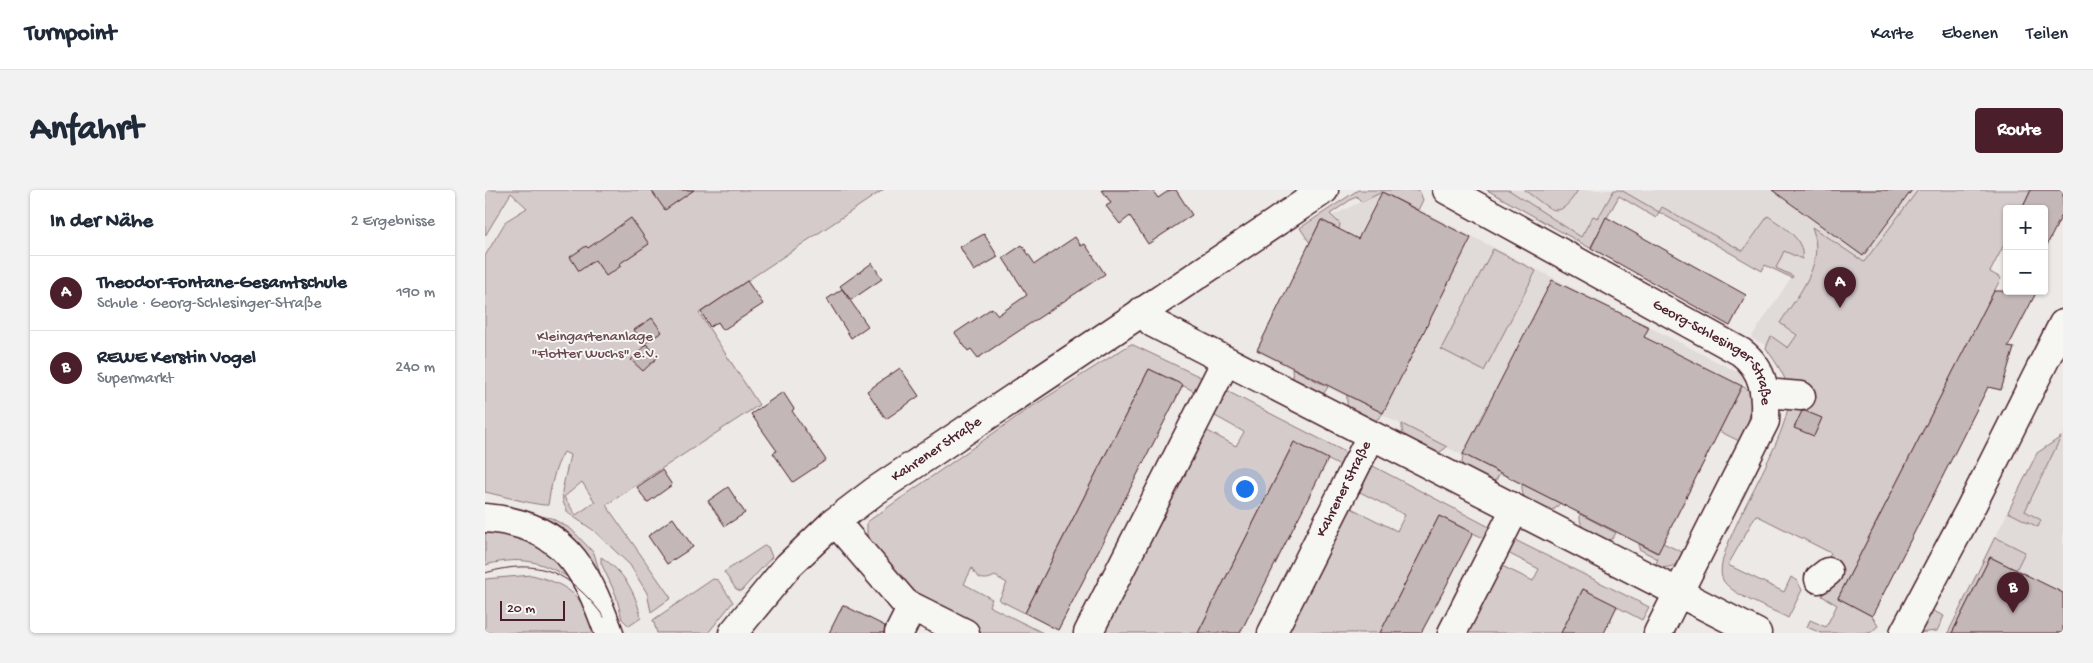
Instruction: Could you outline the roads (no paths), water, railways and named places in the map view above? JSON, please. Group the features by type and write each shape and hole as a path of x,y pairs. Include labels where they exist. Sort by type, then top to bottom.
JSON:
{"street":[{"name":"Kahrener Straße","path":"733,633 789,566 833,523 875,490 1324,190"},
{"name":"Georg-Schlesinger-Straße","path":"1447,190 1741,352 1758,372 1766,393 1765,421 1658,633"},
{"name":"Kahrener Straße","path":"1142,311 1153,323 1371,436 1272,633"},
{"path":"1904,633 1970,509 2063,324"},
{"path":"1088,633 1226,361"},
{"path":"1766,393 1801,396"},
{"path":"1371,436 1757,633"},
{"path":"1452,633 1515,509"},
{"path":"485,518 512,522 540,532 566,551 579,565 591,584 609,633"},
{"path":"833,523 844,532 905,603 965,633"},
{"path":"899,633 912,606"}],"tram line":[{"path":"485,573 505,568 522,567 538,568 552,572 566,579 579,589 604,617"}],"place":[{"name":"Theodor-Fontane-Gesamtschule","path":"1840,308"},
{"name":"REWE Kerstin Vogel","path":"2013,613"}],"park label":[{"name":"Kleingartenanlage \"Flotter Wuchs\" e.V.","path":"595,346"}]}
